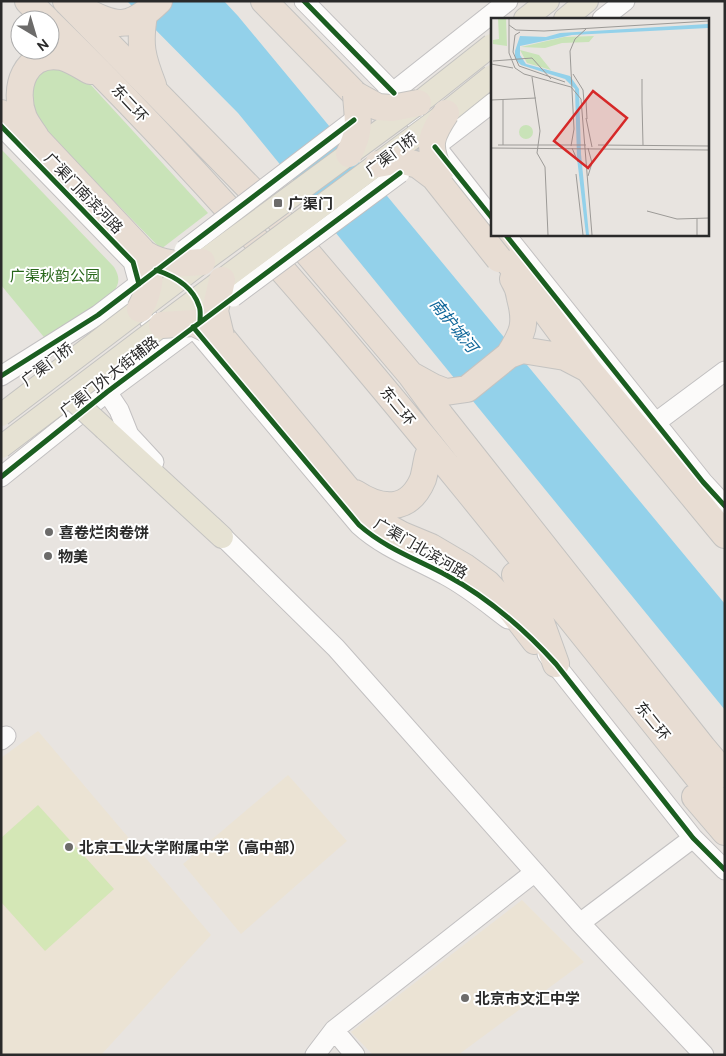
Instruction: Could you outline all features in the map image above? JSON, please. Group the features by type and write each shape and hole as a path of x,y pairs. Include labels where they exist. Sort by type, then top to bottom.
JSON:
{"highway":[{"path":"28,1 37,10"},
{"path":"67,1 103,20 116,23 129,23 152,8"},
{"name":"东二环","path":"67,1 272,211 410,374 696,740 725,774"},
{"path":"264,1 355,108 358,127 356,139 349,154"},
{"path":"152,8 141,34 141,47 145,65 155,91"},
{"name":"东二环","path":"60,33 117,88 262,246 362,361 725,808"},
{"path":"36,138 24,117 20,93 21,82 27,69 36,61 48,56 63,57 81,65 117,88"},
{"path":"355,108 392,108 418,103"},
{"path":"1,113 36,138 151,262"},
{"path":"446,113 434,132 431,146 434,160 440,173 505,256 588,369 723,524"},
{"path":"389,168 400,160 418,165 434,178 517,285 525,321 519,339 510,355"},
{"path":"151,262 159,261 176,265 193,256"},
{"path":"139,297 148,294 151,262"},
{"path":"205,329 228,288"},
{"path":"162,325 194,323 205,329 375,520 402,535 431,547 465,567 487,583 505,602 535,640"},
{"path":"410,374 433,388 446,392 467,389 510,355 522,350 565,356 588,369"},
{"path":"362,361 428,456 532,597 564,657 725,832"},
{"path":"344,485 367,501 392,506 402,503 415,494 423,479 428,456"},
{"path":"703,482 723,524"}],"main road":[{"path":"526,18 548,1"},
{"path":"566,18 587,1"},
{"name":"广渠门桥","path":"1,414 139,297 193,256 349,154 491,46"},
{"name":"广渠门桥","path":"1,448 162,325 228,288 389,168 446,113 491,77"},
{"path":"69,396 222,537"}],"street":[{"path":"304,1 394,93 491,217"},
{"name":"广渠门桥","path":"193,256 355,108 394,93 508,1"},
{"path":"603,18 625,1"},
{"path":"389,168 435,147 491,104"},
{"name":"广渠门南滨河路","path":"1,126 133,262 139,297 144,313 154,326 165,331 205,329"},
{"path":"505,235 703,482"},
{"path":"151,262 183,282 199,306 205,329"},
{"path":"1,376 98,315 139,297"},
{"name":"广渠门外大街辅路","path":"1,477 107,392 205,329"},
{"name":"广渠门北滨河路","path":"205,329 359,525 373,537 461,585 535,640 564,657 693,838 725,870"},
{"path":"655,423 667,413 722,380"},
{"path":"107,392 119,410 129,435 222,537 336,648 580,923 704,1055"},
{"path":"580,923 693,838"},
{"path":"315,1055 334,1030 535,872"},
{"path":"334,1030 355,1055"}],"shaded area":[{"name":"北京工业大学附属中学（高中部）","path":"38,731 211,935 101,1055 1,1055 1,758"},
{"path":"288,775 347,841 241,934 183,864"},
{"name":"北京市文汇中学","path":"522,900 584,962 458,1055 373,1055 351,1032"}],"green space":[{"path":"47,65 79,72 208,213 161,249 31,116 33,73"},
{"name":"广渠秋韵公园","path":"1,149 114,267 118,277 118,283 113,293 48,342 1,285"},
{"path":"38,805 114,889 45,951 1,902 1,838"}],"water":[{"name":"南护城河","path":"127,1 224,1 238,16 725,604 725,710 238,113"}],"cycle path":[{"path":"304,1 394,93"},
{"path":"1,376 98,315 354,120"},
{"path":"1,126 133,262 139,284"},
{"path":"435,147 491,217"},
{"path":"1,477 107,392 400,173"},
{"path":"506,235 703,482 725,506"},
{"path":"156,270 169,275 188,288 200,308 200,322"},
{"path":"193,327 359,525 390,547 446,575 476,593 505,615 544,651 693,838 725,870"}],"place":[{"name":"广渠门","path":"278,203"},
{"name":"喜卷烂肉卷饼","path":"49,532"},
{"name":"物美","path":"48,556"},
{"name":"北京工业大学附属中学（高中部）","path":"69,847"},
{"name":"北京市文汇中学","path":"465,998"}]}
